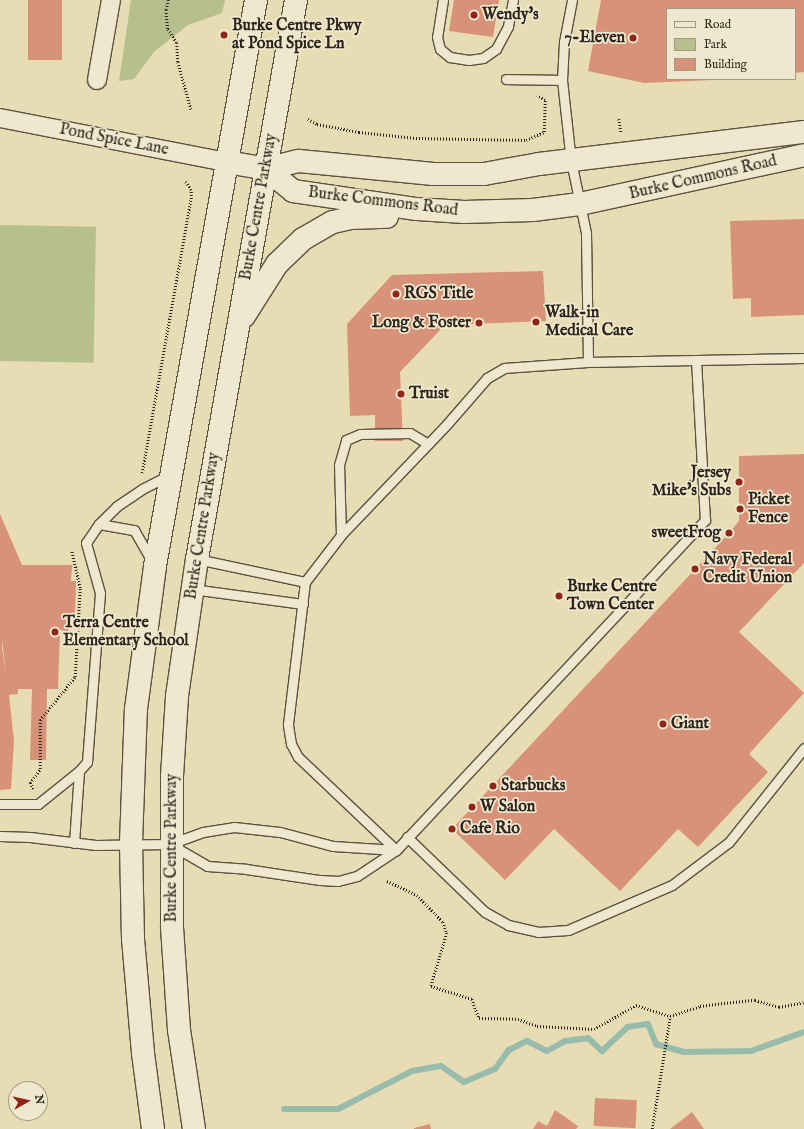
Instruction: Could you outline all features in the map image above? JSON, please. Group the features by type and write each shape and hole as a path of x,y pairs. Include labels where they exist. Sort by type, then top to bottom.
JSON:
{"main road":[{"path":"153,1129 142,1053 133,939 131,844 136,709 156,566 256,0"},
{"name":"Burke Centre Parkway","path":"194,1129 179,1030 172,926 170,844 177,696 197,559 296,0"},
{"name":"Burke Commons Road","path":"266,169 299,161 433,174 484,174 539,164 804,132"},
{"name":"Burke Commons Road","path":"266,169 293,191 417,210 464,212 533,210 580,204 804,155"},
{"path":"227,162 266,169"},
{"path":"237,328 277,264 290,250 315,231 350,218 464,212"}],"street":[{"path":"97,80 111,0"},
{"name":"Pond Spice Lane","path":"0,118 227,162"}],"lane":[{"path":"443,0 437,37 440,48 450,57 469,60 484,58 496,49 508,26 513,0"},
{"path":"572,0 564,42 562,80 571,161 586,233 588,362"},
{"path":"506,78 562,80"},
{"path":"396,850 298,757 291,744 288,724 305,582 341,535 428,444 487,378 504,368 588,362 804,358"},
{"path":"170,844 207,866 246,869 320,880 338,881 357,876 396,850 705,520 696,360"},
{"path":"341,535 339,465 346,440 360,434 410,433 428,444"},
{"path":"1,804 38,804 79,771 87,762 100,593 86,544 99,524 117,506 142,489 172,474"},
{"path":"99,524 134,530 156,566"},
{"path":"197,559 305,582"},
{"path":"192,589 303,604"},
{"path":"407,837 486,912 508,925 538,932 568,930 672,885 728,842 804,748"},
{"path":"74,843 79,771"},
{"path":"0,836 30,836 74,843 170,844 203,832 234,827 280,832 333,846 396,850"}],"path":[{"path":"169,0 166,10 168,29 177,43 178,62 191,109"},
{"path":"308,120 317,124 359,132 416,138 526,140 544,132 545,100 534,96"},
{"path":"619,119 622,137"},
{"path":"387,881 417,895 443,922 447,934 430,986 472,999 479,1018 518,1019 537,1026 594,1029 636,1005 670,1016 700,1006 724,1003 755,1000 779,1007 793,1006 804,1002"},
{"path":"652,1129 665,1061 670,1016"}],"green space":[{"path":"131,0 225,0 222,13 188,25 154,52 134,79 119,81"},
{"path":"0,225 96,227 94,363 0,361"}],"building":[{"path":"28,0 62,0 62,60 28,60"},
{"name":"Wendy's","path":"454,0 499,0 493,37 449,31"},
{"path":"601,0 804,0 804,72 796,73 796,8 666,8 666,80 712,80 644,83 588,71"},
{"path":"804,219 804,315 751,317 751,298 733,299 730,221"},
{"path":"543,271 546,321 445,325 400,372 403,441 375,441 375,415 350,416 347,324 392,275"},
{"name":"Giant","path":"804,454 804,563 739,632 804,693 749,754 768,772 698,847 678,829 620,891 554,829 505,880 452,829 739,521 739,456"},
{"path":"0,514 22,565 72,565 71,581 76,581 75,613 69,613 68,631 60,630 58,689 47,689 46,760 30,760 32,689 18,689 18,694 9,695 14,741 11,789 0,790","holes":["2,640 6,675 2,648"]},
{"path":"595,1098 637,1100 635,1128 594,1126"},
{"path":"555,1110 578,1126 576,1129 533,1129 538,1121 547,1126"},
{"path":"692,1112 704,1129 670,1129"},
{"path":"430,1124 431,1129 414,1129 414,1128"}],"waterway":[{"path":"284,1109 338,1109 412,1071 441,1066 464,1082 495,1069 509,1050 527,1041 547,1051 565,1041 588,1038 602,1051 628,1027 648,1024 656,1044 684,1052 751,1051 804,1032"}],"place":[{"name":"Wendy's","path":"474,15"},
{"name":"Burke Centre Pkwy at Pond Spice Ln","path":"224,35"},
{"name":"7-Eleven","path":"633,38"},
{"name":"RGS Title","path":"396,294"},
{"name":"Walk-in Medical Care","path":"536,322"},
{"name":"Long & Foster","path":"479,323"},
{"name":"Truist","path":"401,394"},
{"name":"Jersey Mike's Subs","path":"739,482"},
{"name":"Picket Fence","path":"740,509"},
{"name":"sweetFrog","path":"729,533"},
{"name":"Navy Federal Credit Union","path":"695,569"},
{"name":"Burke Centre Town Center","path":"559,596"},
{"name":"Terra Centre Elementary School","path":"55,632"},
{"name":"Giant","path":"663,724"},
{"name":"Starbucks","path":"493,786"},
{"name":"W Salon","path":"472,807"},
{"name":"Cafe Rio","path":"452,829"}]}
